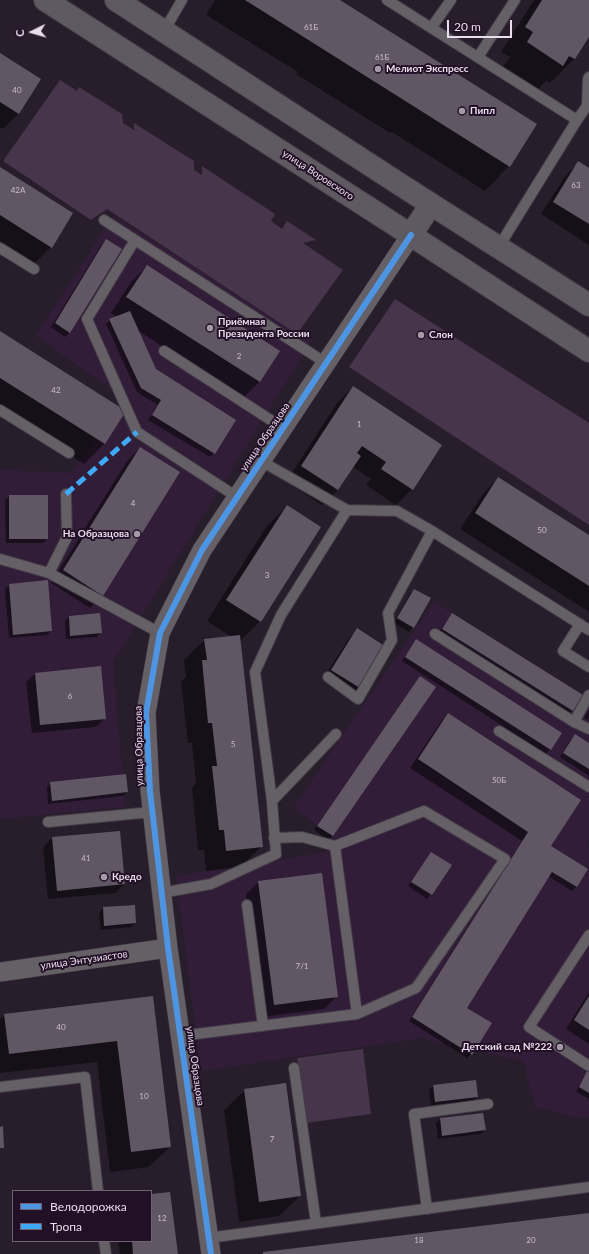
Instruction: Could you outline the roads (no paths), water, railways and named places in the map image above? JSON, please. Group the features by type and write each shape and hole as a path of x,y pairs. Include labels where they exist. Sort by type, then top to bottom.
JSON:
{"main road":[{"name":"улица Воровского","path":"45,0 589,351"},
{"path":"116,0 498,248 589,304"},
{"path":"411,235 430,204"}],"street":[{"name":"улица Образцова","path":"210,1246 168,948 150,791 146,712 160,633 202,550 411,235"},
{"name":"улица Энтузиастов","path":"0,972 168,948"}],"lane":[{"path":"164,31 182,0"},
{"path":"387,0 577,120"},
{"path":"432,28 451,0"},
{"path":"478,57 515,0"},
{"path":"498,248 577,120 588,106 589,77"},
{"path":"104,220 326,363"},
{"path":"135,240 87,319 137,432 237,497"},
{"path":"0,248 34,269"},
{"path":"164,351 283,428"},
{"path":"0,410 69,453"},
{"path":"261,461 347,510 397,511 432,531 589,630"},
{"path":"50,573 67,537 66,494"},
{"path":"161,892 210,884 276,854 272,801 255,672 280,615 347,510"},
{"path":"328,677 358,699 392,640 388,613 432,531"},
{"path":"0,559 50,573 160,633"},
{"path":"580,624 563,651 589,667"},
{"path":"435,634 574,722 589,729"},
{"path":"574,722 589,695"},
{"path":"499,731 589,786"},
{"path":"272,801 336,734"},
{"path":"180,1036 356,1014 416,988 504,859 424,811 335,846 302,837 274,838"},
{"path":"48,822 152,812"},
{"path":"335,846 356,1014"},
{"path":"247,906 263,1026"},
{"path":"589,935 529,1027 589,1066"},
{"path":"294,1068 316,1224"},
{"path":"0,1087 85,1077 98,1190"},
{"path":"427,1208 414,1114 488,1104"},
{"path":"210,1246 316,1224 589,1187"},
{"path":"104,1242 106,1254"}],"place":[{"name":"Мелиот Экспресс","path":"378,69"},
{"name":"Пипл","path":"462,111"},
{"name":"Приёмная Президента России","path":"210,328"},
{"name":"Слон","path":"421,335"},
{"name":"На Образцова","path":"137,534"},
{"name":"Кредо","path":"104,877"},
{"name":"Детский сад №222","path":"560,1047"}]}
